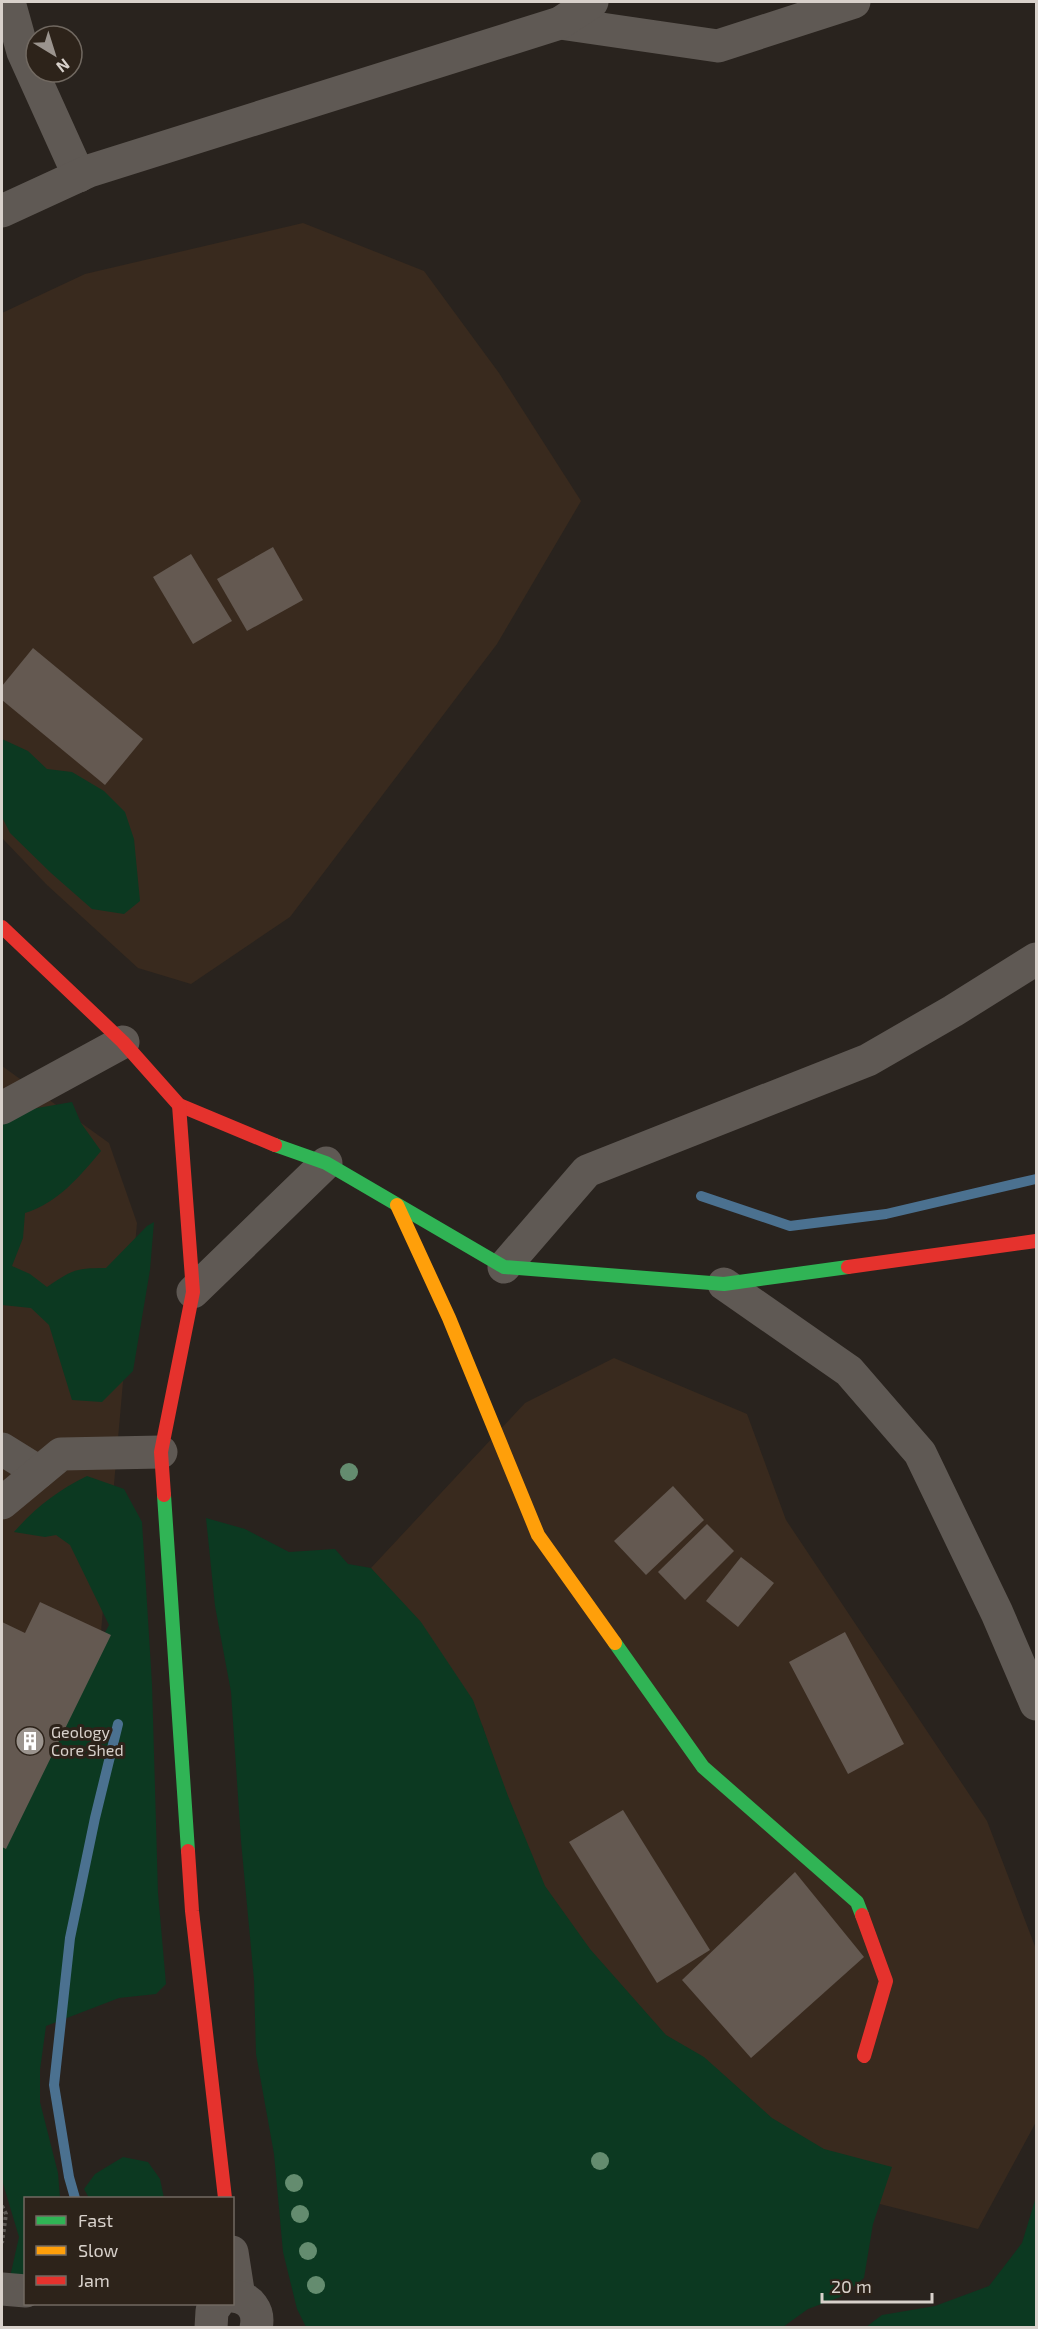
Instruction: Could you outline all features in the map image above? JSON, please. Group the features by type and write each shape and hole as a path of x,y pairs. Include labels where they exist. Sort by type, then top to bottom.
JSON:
{"street":[{"path":"9,2 23,51 79,176"},
{"path":"2,211 79,176 560,23 592,2"},
{"path":"560,23 718,46 854,2"},
{"path":"2,927 123,1042 179,1105 250,1136 326,1163 504,1267 724,1284 1036,1241"},
{"path":"504,1267 587,1171 868,1060 1036,959"},
{"path":"2,1108 123,1042"},
{"path":"179,1105 193,1292 161,1452 192,1911 225,2197"},
{"path":"193,1292 326,1163"},
{"path":"397,1205 449,1318 538,1535 703,1767 857,1902 886,1981 864,2056"},
{"path":"724,1284 849,1371 920,1453 997,1613 1036,1704"},
{"path":"2,1449 39,1472"},
{"path":"2,1503 61,1454 161,1452"},
{"path":"2,2289 24,2290"},
{"path":"234,2304 250,2302 257,2317 256,2328"}],"path":[{"path":"2,2206 6,2214 2,2243"}],"shaded area":[{"path":"303,223 424,271 499,373 581,501 497,644 290,917 191,984 138,968 47,885 2,838 2,313 85,274"},
{"path":"2,1066 109,1143 137,1223 98,1666 2,1906"},
{"path":"614,1358 747,1414 786,1520 987,1821 1036,1949 1036,2122 978,2229 778,2178 528,1899 483,1727 371,1568 525,1403"}],"green space":[{"path":"2,739 28,751 47,769 72,772 104,791 125,812 134,839 140,901 124,914 92,909 10,833 2,817"},
{"path":"72,1102 81,1123 101,1151 58,1196 25,1213 23,1238 12,1266 30,1274 47,1287 74,1271 106,1268 147,1226 154,1222 150,1270 133,1371 102,1402 72,1400 49,1325 31,1308 2,1305 2,1122 14,1112"},
{"path":"87,1476 124,1489 142,1522 152,1684 158,1893 166,1984 156,1994 119,1998 46,2026 40,2070 40,2102 58,2173 60,2197 24,2197 24,2284 10,2277 19,2237 2,2180 2,1826 7,1827 37,1759 109,1625 70,1545 56,1535 45,1537 14,1532 30,1515 66,1487"},
{"path":"206,1518 245,1529 289,1552 335,1549 348,1564 371,1568 421,1622 473,1700 508,1796 545,1886 590,1949 666,2035 704,2057 772,2118 824,2149 892,2167 873,2224 864,2278 840,2297 808,2309 783,2327 306,2327 297,2309 283,2252 274,2154 256,2054 254,1980 241,1841 231,1692 215,1606"},
{"path":"123,2157 148,2162 160,2179 164,2197 88,2197 84,2189 95,2174"},
{"path":"1036,2197 1036,2327 866,2327 882,2315 935,2306 989,2286 1022,2243"}],"building":[{"path":"273,547 303,600 247,631 217,579"},
{"path":"191,554 232,621 193,644 153,577"},
{"path":"33,648 143,739 105,785 2,700 2,686"},
{"path":"673,1486 704,1520 646,1575 614,1541"},
{"path":"707,1524 734,1551 685,1600 658,1572"},
{"path":"741,1557 774,1583 738,1627 706,1601"},
{"name":"Geology Core Shed","path":"40,1602 111,1635 6,1849 2,1847 2,1622 25,1633"},
{"path":"845,1632 904,1744 848,1774 789,1662"},
{"path":"623,1810 710,1950 657,1983 569,1842"},
{"path":"795,1872 864,1957 751,2058 682,1980"}],"waterway":[{"path":"701,1196 790,1226 886,1214 1036,1179"},
{"path":"75,2197 69,2177 54,2085 70,1938 95,1818 118,1724"}],"traffic: fast":[{"path":"275,1145 326,1163 504,1267 724,1284 848,1267"},
{"path":"164,1495 188,1851"},
{"path":"615,1643 703,1767 857,1902 862,1915"}],"traffic: slow":[{"path":"397,1205 449,1318 538,1535 615,1643"}],"traffic: jam":[{"path":"2,927 123,1042 179,1105 275,1145"},
{"path":"164,1495 161,1452 193,1292 179,1105"},
{"path":"848,1267 1036,1241"},
{"path":"188,1851 192,1911 225,2197"},
{"path":"862,1915 886,1981 864,2056"}],"place":[{"name":"Geology Core Shed","path":"30,1741"}]}
